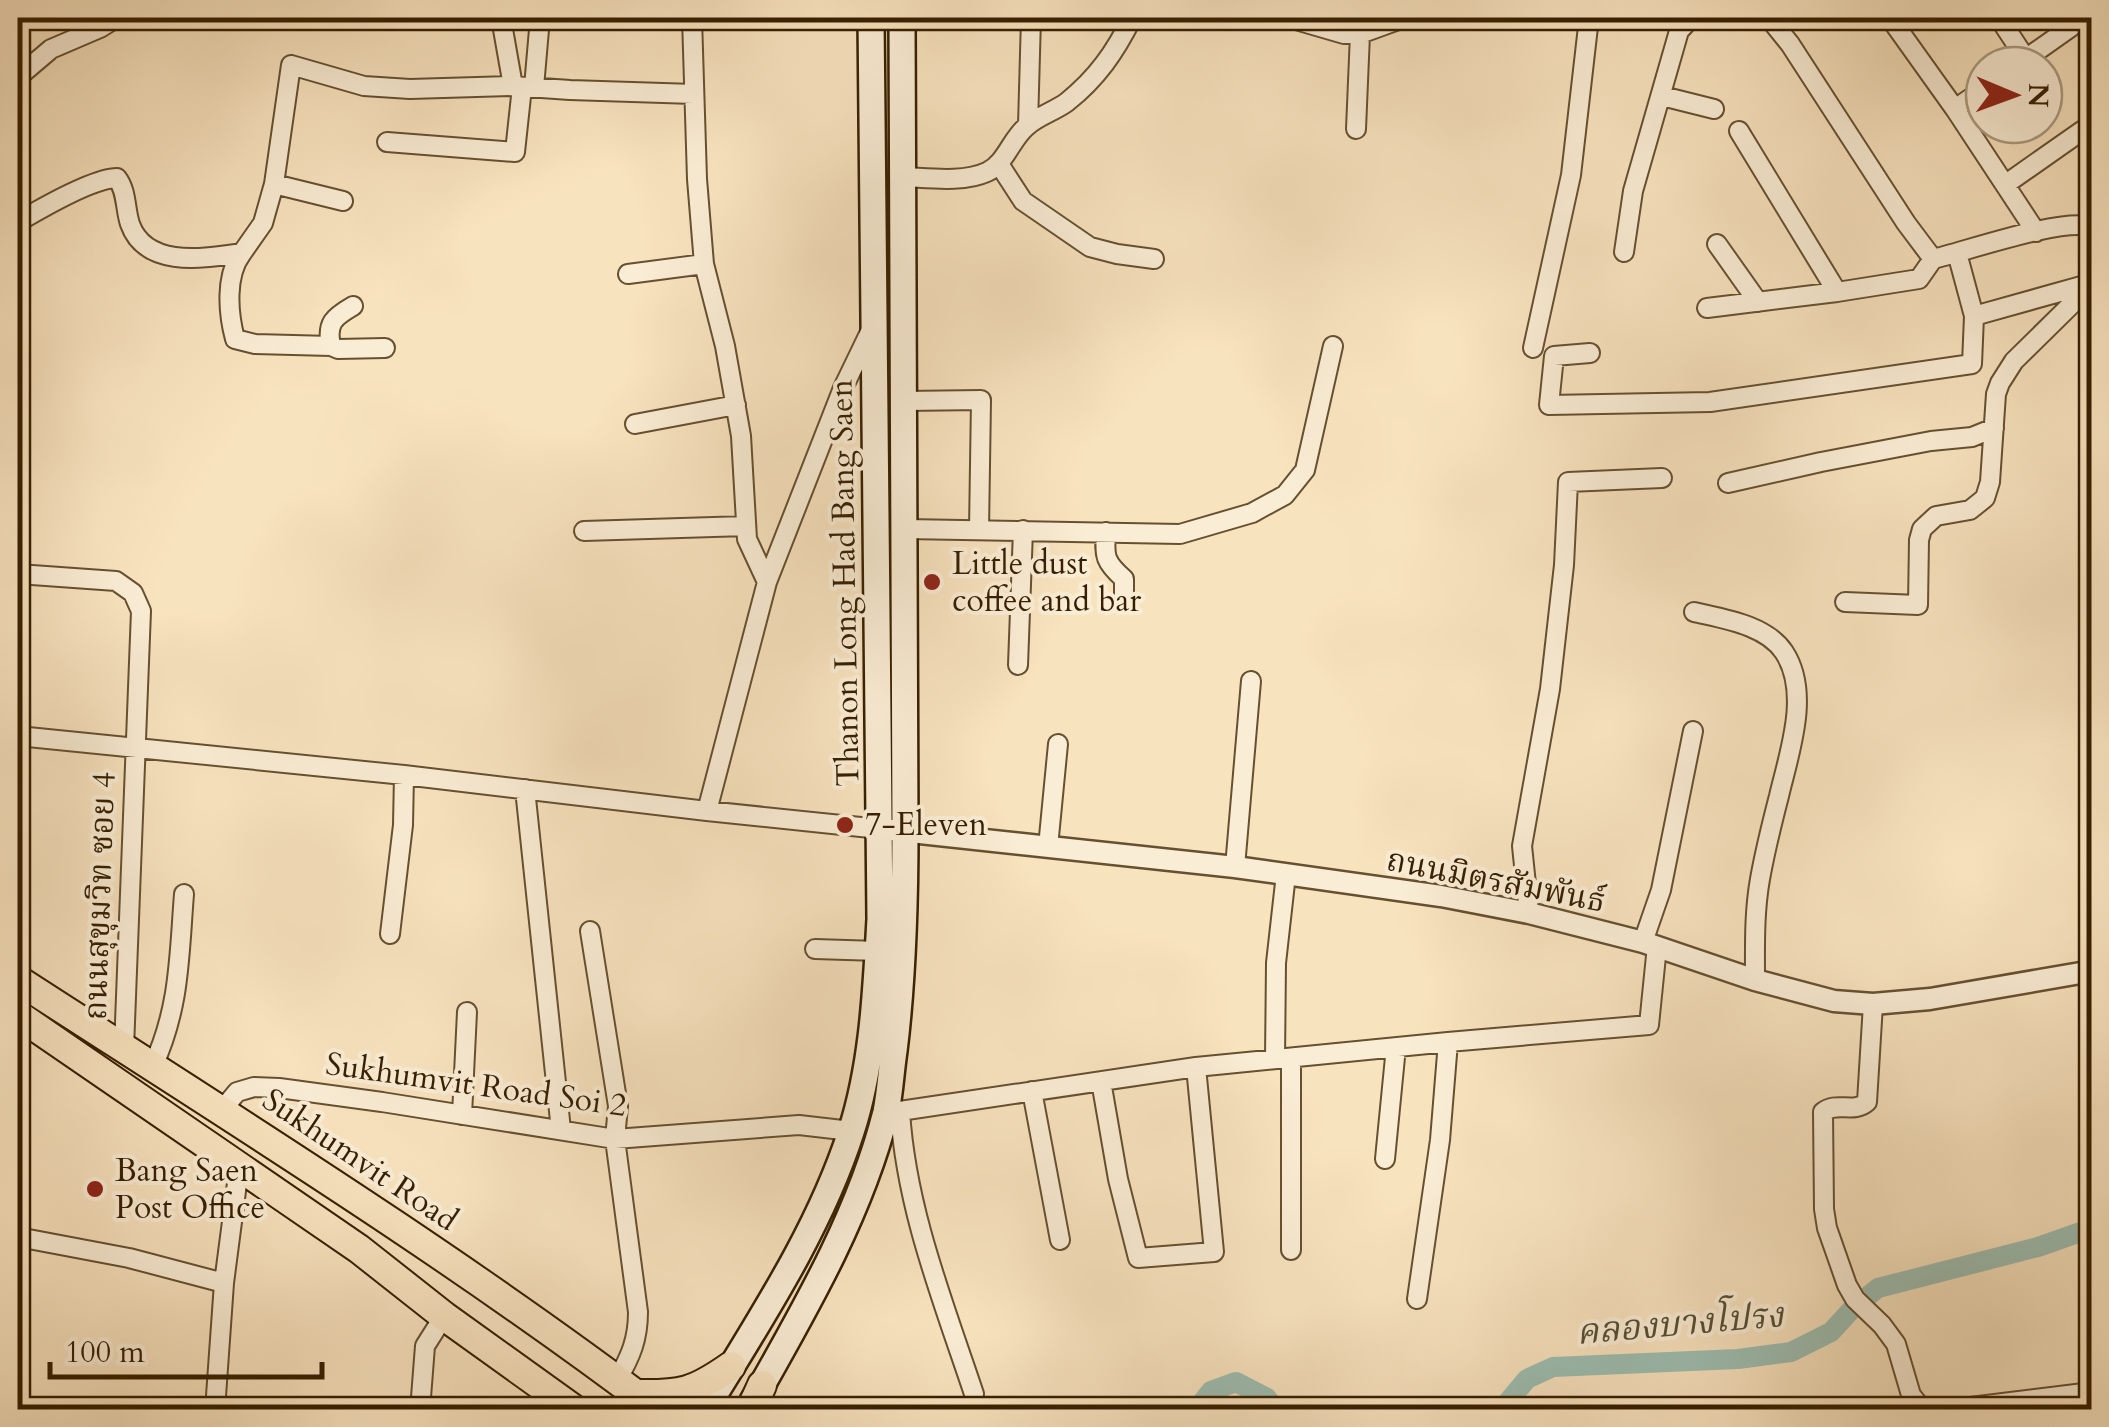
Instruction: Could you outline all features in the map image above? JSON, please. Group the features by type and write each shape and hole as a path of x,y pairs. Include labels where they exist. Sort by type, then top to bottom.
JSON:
{"main road":[{"name":"Thanon Long Had Bang Saen","path":"753,1401 846,1226 893,1110 905,920 893,830 875,322 871,18"},
{"name":"Thanon Long Had Bang Saen","path":"705,1410 829,1190 851,1131 868,1054 893,830 906,529 902,18"},
{"name":"Sukhumvit Road","path":"18,980 222,1110 637,1394"},
{"path":"18,1015 359,1249 574,1410"},
{"path":"637,1394 673,1395 690,1390 732,1366"}],"street":[{"path":"18,77 51,50 116,18"},
{"path":"501,18 523,87"},
{"path":"387,142 515,152 523,87 540,18"},
{"path":"692,18 704,264 726,346 736,404 747,539 767,582"},
{"path":"1028,125 1031,18"},
{"path":"903,177 949,179 986,173 999,164 1028,125 1064,104 1101,71 1132,18"},
{"path":"1289,18 1344,34 1360,34 1404,18"},
{"path":"1533,348 1571,174 1590,18"},
{"path":"1624,252 1633,191 1680,31 1691,18"},
{"path":"1769,18 1933,259"},
{"path":"1890,18 1956,109 2036,232"},
{"path":"1999,18 2013,45"},
{"path":"2046,45 2072,27"},
{"path":"1356,129 1360,34"},
{"path":"384,348 338,350 330,346 255,344 235,339 229,317 234,264 263,223 274,184 291,66 364,86 694,94"},
{"path":"1662,96 1714,109"},
{"path":"1956,109 1964,103"},
{"path":"2006,184 2083,130"},
{"path":"1740,131 1837,292"},
{"path":"999,164 1023,201 1090,247 1154,259"},
{"path":"18,222 97,183 118,178 134,232 149,250 193,260 242,254"},
{"path":"274,184 343,201"},
{"path":"1707,308 1919,279 1933,259 2036,232 2081,223 2092,227"},
{"path":"1717,244 1758,302"},
{"path":"1590,353 1554,356 1549,404 1710,402 1972,364 1974,316 1957,254"},
{"path":"628,274 704,264"},
{"path":"1974,316 2092,282"},
{"path":"1845,602 1918,605 1922,530 1936,516 1970,510 1985,498 1990,482 1996,394 2005,372 2077,299 2092,294"},
{"path":"330,346 331,324 353,306"},
{"path":"707,811 767,582 844,388 875,322"},
{"path":"906,529 1180,534 1252,513 1285,495 1305,470 1332,346"},
{"path":"905,401 981,400 979,530"},
{"path":"635,424 736,404"},
{"path":"1728,483 1821,462 1972,438 1994,428"},
{"path":"1529,912 1522,846 1550,689 1564,565 1568,482 1662,478"},
{"path":"584,531 746,526"},
{"path":"1018,666 1023,530"},
{"path":"1106,532 1104,552 1109,566 1124,579 1124,596"},
{"name":"ถนนสุขุมวิท ซอย 4","path":"18,574 116,582 132,593 141,610 124,1048"},
{"path":"1694,612 1766,635 1783,650 1793,671 1796,714 1754,923 1756,980"},
{"path":"1235,867 1251,682"},
{"path":"974,1394 920,1232 893,1110 1196,1067 1648,1025 1650,944 1693,730"},
{"path":"18,736 893,830"},
{"path":"1048,847 1058,744"},
{"path":"390,934 403,826 404,775"},
{"path":"525,789 561,1130"},
{"name":"ถนนมิตรสัมพันธ์","path":"893,830 1235,867 1442,896 1529,912 1650,944 1756,980 1834,1001 1874,1004 1930,1000 2092,971"},
{"path":"1286,874 1276,963 1291,1250"},
{"path":"153,1066 172,1020 177,993 184,894"},
{"path":"590,931 618,1106 615,1139 638,1312 633,1353 637,1394"},
{"path":"814,949 878,951"},
{"path":"1874,1004 1867,1102 1855,1108 1828,1108 1823,1116 1824,1219 1847,1285 1896,1344 1911,1395 1924,1410"},
{"path":"462,1115 467,1012"},
{"path":"1417,1300 1440,1140 1448,1042"},
{"path":"1385,1159 1396,1047"},
{"path":"1101,1081 1118,1179 1138,1258 1214,1252 1196,1067"},
{"name":"Sukhumvit Road Soi 2","path":"222,1110 238,1092 254,1087 615,1139 799,1125 851,1131"},
{"path":"1032,1091 1060,1240"},
{"path":"215,1410 224,1283 240,1168"},
{"path":"18,1237 128,1258 224,1283"},
{"path":"420,1410 426,1346 444,1316"},
{"path":"1946,1410 2092,1392"}],"waterway":[{"name":"คลองบางโปรง","path":"1501,1410 1527,1379 1553,1367 1738,1359 1791,1352 1831,1332 1878,1288 2038,1247 2092,1228"},
{"name":"คลองบางโปรง","path":"1196,1410 1211,1391 1236,1382 1267,1398 1276,1410"}],"place":[{"name":"Little dust coffee and bar","path":"932,582"},
{"name":"7-Eleven","path":"845,825"},
{"name":"Bang Saen Post Office","path":"95,1189"}]}
